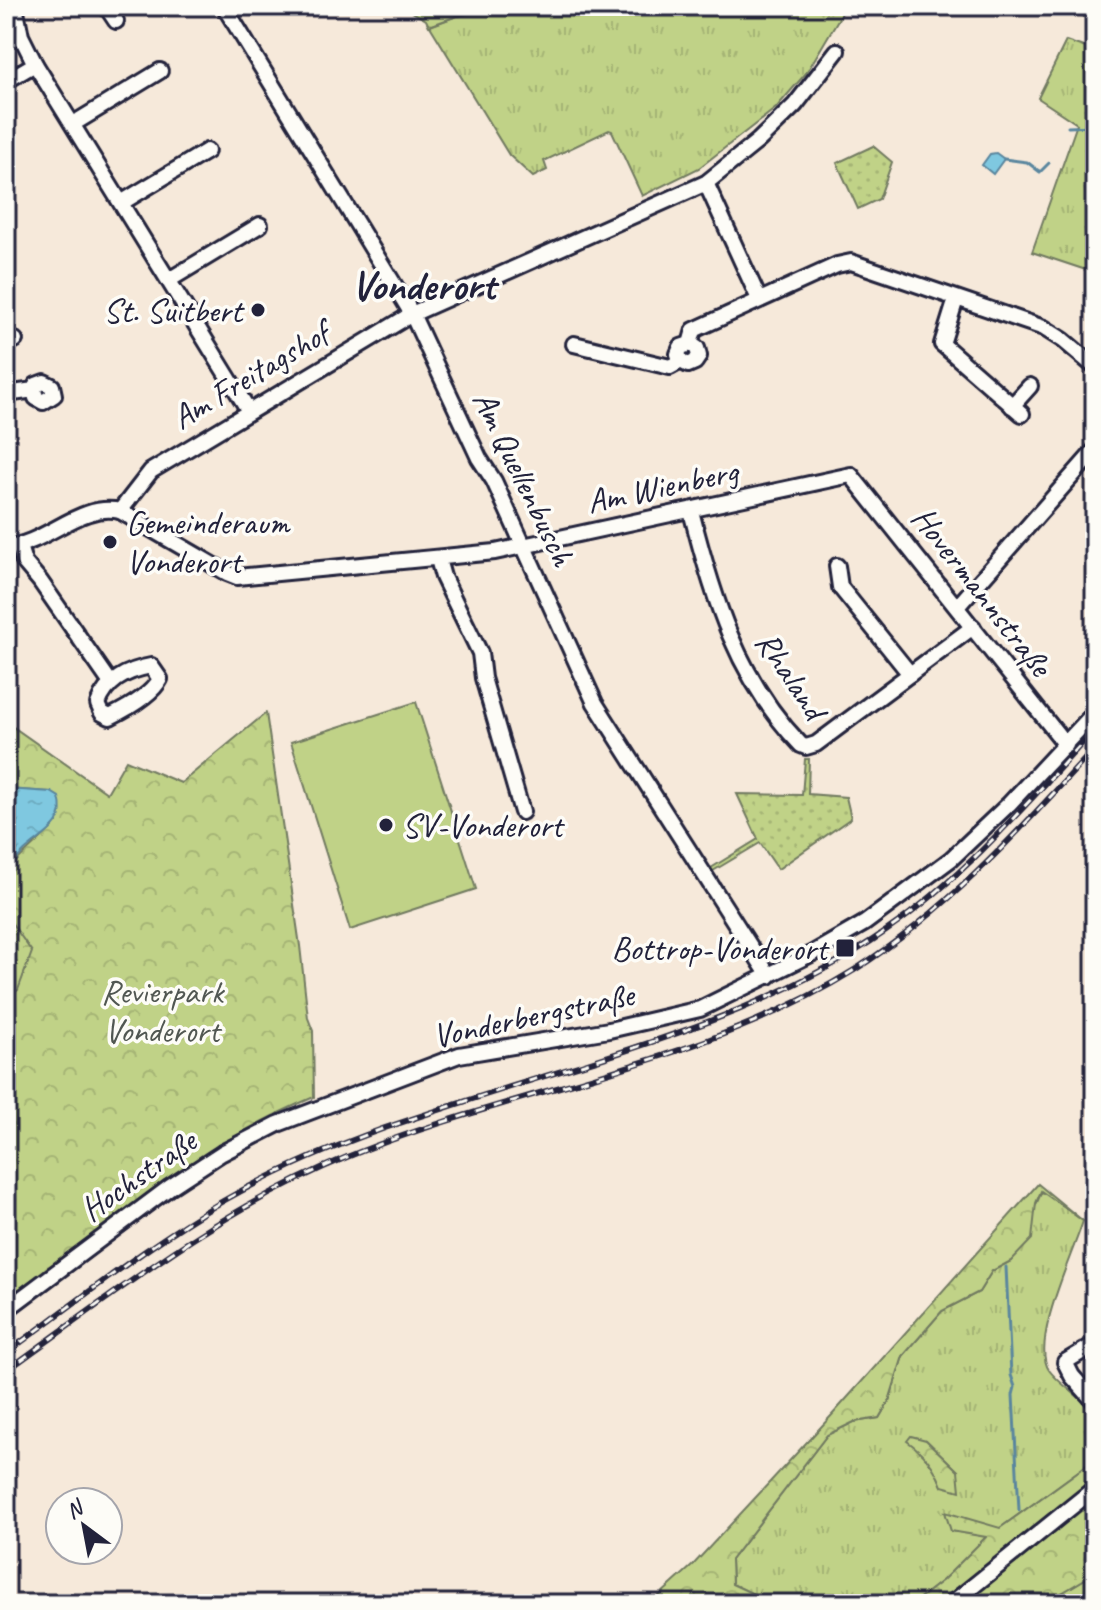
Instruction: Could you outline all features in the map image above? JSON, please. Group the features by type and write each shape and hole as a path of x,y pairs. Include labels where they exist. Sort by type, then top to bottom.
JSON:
{"street":[{"path":"15,6 21,36 35,64 249,411"},
{"path":"106,6 116,21"},
{"name":"Am Quellenbusch","path":"224,6 412,314 479,458 494,481 595,703 769,976"},
{"name":"Am Freitagshof","path":"120,511 151,471 412,314 706,183 758,141 795,105 837,51"},
{"path":"6,81 35,64"},
{"path":"73,124 160,71"},
{"path":"121,203 207,151"},
{"path":"706,183 759,299"},
{"path":"169,280 260,225"},
{"path":"574,344 670,367 681,361 679,350 690,344 694,330 837,265 851,262 1044,328 1095,367"},
{"path":"956,299 942,344 1017,410 1030,386"},
{"path":"6,394 34,390"},
{"path":"957,607 1095,450"},
{"name":"Am Wienberg","path":"120,511 237,577 438,559 525,547 851,475"},
{"name":"Hovermannstraße","path":"851,475 1066,745"},
{"path":"110,682 13,547 82,516 107,509 120,511"},
{"name":"Rhaland","path":"691,511 710,585 744,669 801,745 816,744 973,627"},
{"path":"438,559 443,577 480,653 483,678 522,812"},
{"path":"837,566 840,587 910,674"},
{"name":"Vonderbergstraße","path":"316,1108 459,1055 609,1030 700,1009 769,976 865,923 951,859 1009,804 1095,712"},
{"name":"Hochstraße","path":"6,1310 105,1234 209,1162 264,1130 316,1108"},
{"path":"1095,1344 1065,1362 1072,1376 1095,1402"},
{"path":"951,1604 1095,1488"}],"green space":[{"path":"402,6 506,6 457,16 429,26 426,20"},
{"path":"506,6 846,6 807,72 776,108 699,168 642,196 609,130 544,161 547,170 533,177 509,155 430,26 457,16"},
{"path":"1052,6 1095,6 1095,20"},
{"path":"1066,41 1095,51 1095,273 1032,252 1077,124 1038,98"},
{"path":"873,146 892,162 879,199 858,209 837,163"},
{"name":"SV-Vonderort","path":"416,702 476,889 350,930 291,742"},
{"name":"Revierpark Vonderort","path":"266,713 308,1018 313,1031 314,1097 231,1138 153,1189 6,1304 6,1000 18,989 14,928 6,915 6,872 57,822 51,792 6,789 6,722 107,793 126,760 181,783"},
{"path":"805,759 809,759 808,794 846,797 851,818 778,869 760,843 713,871 711,868 758,839 737,794 802,795"},
{"path":"6,915 32,952 18,990 6,1000"},
{"path":"1038,1184 1083,1221 1041,1191 1036,1203 1032,1239 1011,1261 992,1271 979,1292 942,1311 903,1356 889,1401 879,1418 854,1422 827,1435 731,1560 732,1584 760,1597 764,1604 650,1604 693,1565 832,1415"},
{"path":"1042,1191 1083,1221 1055,1297 1045,1340 1045,1357 1054,1376 1095,1412 1095,1459 1000,1528 951,1531 987,1536 943,1580 912,1604 764,1604 760,1597 732,1584 731,1560 827,1435 854,1422 879,1418 889,1401 903,1356 942,1311 979,1292 992,1271 1011,1261","holes":["926,1440 958,1471 942,1486 934,1467 922,1451"]},
{"path":"911,1436 926,1440 958,1471 960,1491 942,1486 928,1461 907,1441"},
{"path":"1095,1459 1095,1573 1043,1604 912,1604 943,1580 986,1537 951,1531 945,1512 1000,1528"},
{"path":"1095,1573 1093,1604 1043,1604"}],"water":[{"path":"996,153 1004,159 993,174 982,165 990,154"},
{"path":"6,789 51,792 59,797 61,806 54,827 22,853 6,872"}],"waterway":[{"path":"1068,127 1095,126"},
{"path":"1004,159 1027,162 1040,172 1049,163"},
{"path":"1006,1267 1011,1375 1015,1387 1019,1510"}],"railway":[{"path":"6,1353 167,1236 223,1201 282,1170 385,1128 700,1025 814,975 886,931 943,886 1021,810 1095,729"},
{"path":"6,1371 170,1254 256,1201 301,1178 410,1133 606,1074 735,1030 796,1002 856,969 890,946 953,894 1012,838 1095,748"}],"place":[{"name":"St. Suitbert","path":"258,310"},
{"name":"Gemeinderaum Vonderort","path":"110,542"},
{"name":"SV-Vonderort","path":"386,825"},
{"name":"Bottrop-Vonderort","path":"845,948"}],"district":[{"name":"Vonderort","path":"423,285"}]}
